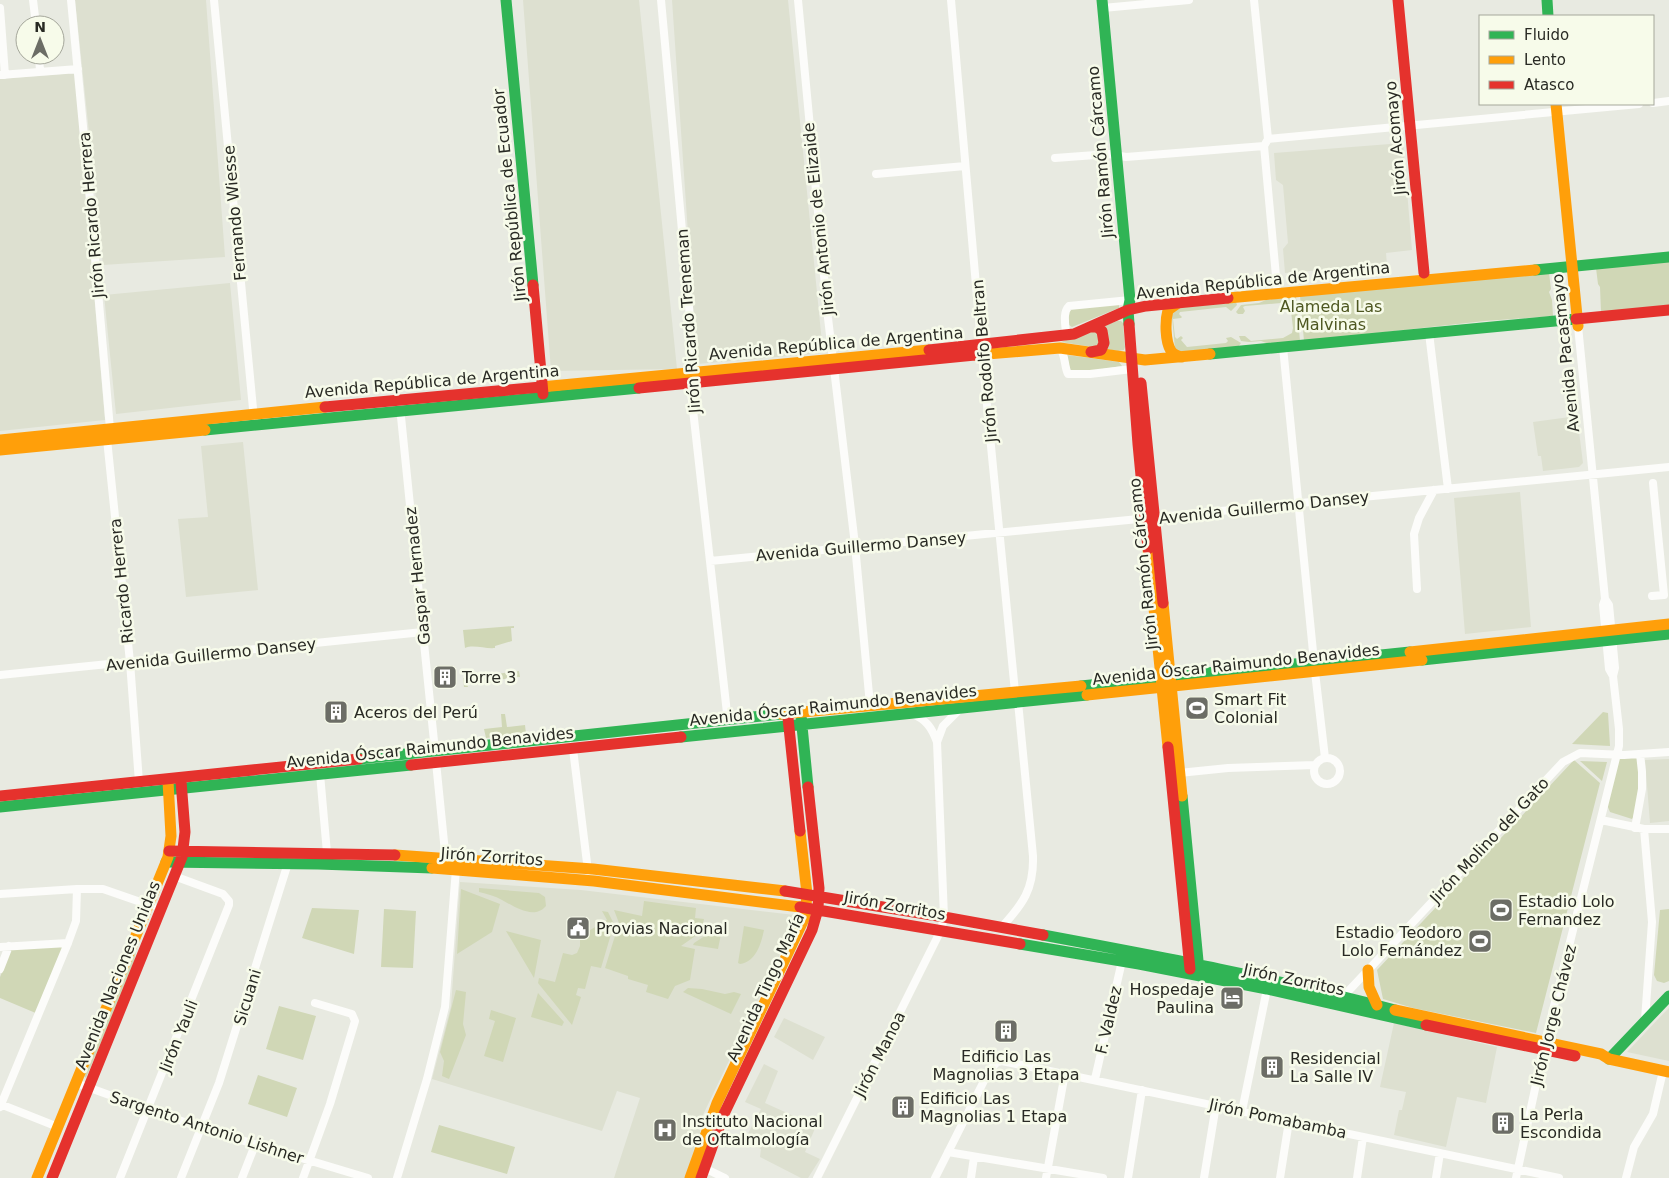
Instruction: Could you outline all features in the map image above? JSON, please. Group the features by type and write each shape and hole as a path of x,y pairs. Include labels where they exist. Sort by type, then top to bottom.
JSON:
{"main road":[{"name":"Jirón República de Ecuador","path":"506,0 543,392"},
{"name":"Jirón Acomayo","path":"1398,0 1424,273"},
{"path":"1547,0 1548,15"},
{"name":"Jirón Ramón Cárcamo","path":"1103,4 1135,364 1194,969"},
{"name":"Avenida Pacasmayo","path":"1556,107 1577,322"},
{"name":"Avenida República de Argentina","path":"1130,306 1178,303 1572,263 1669,250"},
{"name":"Avenida República de Argentina","path":"982,350 1074,334 1130,306 1277,287 1424,273 1669,257"},
{"path":"1178,303 1170,307 1167,311 1166,319 1169,348 1174,354 1182,357"},
{"name":"Avenida República de Argentina","path":"0,440 109,434 982,350 1060,348 1091,352 1135,364 1577,322 1669,310"},
{"name":"Avenida República de Argentina","path":"1577,322 1669,317"},
{"path":"1091,327 1097,327 1102,331 1104,343 1102,350 1091,352"},
{"name":"Avenida República de Argentina","path":"1135,364 1182,357 1284,350"},
{"name":"Avenida República de Argentina","path":"0,450 109,434"},
{"name":"Avenida Óscar Raimundo Benavides","path":"1609,636 1669,624"},
{"name":"Avenida Óscar Raimundo Benavides","path":"802,718 870,706 1017,697 1609,636 1669,634"},
{"name":"Jirón Ramón Cárcamo","path":"1166,683 1179,773 1186,891"},
{"name":"Avenida Óscar Raimundo Benavides","path":"0,807 182,783 788,719 910,713 962,708 1017,697"},
{"name":"Avenida Tingo María","path":"690,1178 701,1170 714,1110 800,930 819,896 802,718"},
{"name":"Avenida Tingo María","path":"788,719 807,894 813,908"},
{"name":"Avenida Óscar Raimundo Benavides","path":"182,783 320,774 435,756 573,749 728,726"},
{"name":"Avenida Óscar Raimundo Benavides","path":"0,796 139,782 169,785"},
{"name":"Avenida Naciones Unidas","path":"52,1178 182,857 185,832 182,783"},
{"name":"Avenida Naciones Unidas","path":"37,1178 168,857 171,824 169,785"},
{"name":"Jirón Zorritos","path":"168,857 327,853 449,865 588,874 807,894 1001,928 1340,1000 1397,1019 1544,1046 1601,1054 1609,1059 1666,1072"},
{"name":"Jirón Zorritos","path":"182,857 288,863 449,865"},
{"name":"Jirón Zorritos","path":"588,874 813,908 1122,961 1194,969 1267,989 1377,1005 1544,1046"},
{"path":"1368,970 1369,987 1377,1005"},
{"path":"1609,1059 1669,996"}],"street":[{"path":"33,0 35,15"},
{"name":"Jirón Ricardo Herrera","path":"71,0 109,434"},
{"name":"Fernando Wiesse","path":"214,0 254,420"},
{"name":"Jirón Ricardo Treneman","path":"661,0 692,378 728,726"},
{"name":"Jirón Antonio de Elizaide","path":"798,0 828,318 855,545 870,706"},
{"name":"Jirón Rodolfo Beltran","path":"950,0 982,350 1034,856 1034,874 1030,889 1022,904 1001,928"},
{"path":"1103,4 1189,0"},
{"path":"1254,0 1277,287"},
{"path":"0,8 3,75 78,69"},
{"path":"40,65 40,72"},
{"path":"1654,102 1669,101"},
{"path":"1055,158 1109,154 1126,157 1410,127 1556,107 1611,105"},
{"path":"876,174 965,166"},
{"path":"1066,336 1065,309 1069,306 1130,306"},
{"name":"Avenida Pacasmayo","path":"1577,322 1605,599 1603,605 1609,636"},
{"path":"1430,336 1448,489"},
{"path":"1060,348 1065,356 1066,372 1068,374 1090,374 1135,364"},
{"path":"1284,350 1314,667 1325,758"},
{"name":"Gaspar Hernadez","path":"397,1178 428,1074 445,1007 449,865 435,756 400,406"},
{"name":"Ricardo Herrera","path":"109,434 139,782"},
{"name":"Avenida Guillermo Dansey","path":"710,561 855,545 1000,533 1669,467"},
{"path":"1652,596 1664,595 1653,483"},
{"path":"1417,589 1414,534 1419,518 1434,490"},
{"path":"1660,551 1669,550"},
{"name":"Avenida Guillermo Dansey","path":"0,676 423,632"},
{"name":"Jirón Jorge Chávez","path":"1516,1178 1544,1046 1617,755 1619,730 1613,676 1615,668 1609,636"},
{"path":"937,742 948,719 962,708"},
{"path":"910,713 919,716 929,725 937,742"},
{"name":"Jirón Manoa","path":"817,1178 941,930 944,917 937,742"},
{"path":"573,749 588,874"},
{"name":"Jirón Molino del Gato","path":"1340,1000 1563,762 1574,755 1580,754 1617,755 1669,752"},
{"path":"1640,754 1642,772 1640,828 1652,922 1645,1020"},
{"path":"1179,773 1228,768 1315,765 1325,758 1334,759 1340,766 1340,774 1336,781 1327,784 1319,781 1314,774 1315,765"},
{"path":"320,774 327,853"},
{"path":"1601,820 1640,828 1669,829"},
{"name":"Sicuani","path":"181,1178 228,1056 288,863"},
{"name":"Jirón Yauli","path":"120,1178 228,910 229,901 224,894 174,876"},
{"path":"58,1127 0,1105 76,921 77,889"},
{"path":"0,894 103,889 161,909"},
{"path":"0,947 68,943"},
{"path":"0,969 10,946"},
{"name":"F. Valdez","path":"1095,1079 1122,961"},
{"path":"1242,1111 1267,989"},
{"path":"303,1178 355,1021 352,1014 315,1003"},
{"name":"Jirón Pomabamba","path":"948,1152 989,1071 997,1062 1008,1062 1559,1178"},
{"path":"1626,1178 1636,1142 1653,1114 1666,1072"},
{"path":"1046,1178 1065,1073"},
{"name":"Sargento Antonio Lishner","path":"76,1083 201,1128 364,1177"},
{"path":"1128,1178 1142,1090"},
{"path":"1204,1178 1216,1105"},
{"path":"1280,1178 1289,1121"},
{"path":"1358,1178 1363,1137"},
{"path":"242,1178 255,1145"},
{"path":"935,1178 948,1152 1103,1178"},
{"path":"1436,1178 1440,1153"},
{"path":"971,1178 974,1157"},
{"path":"701,1170 725,1178"}],"shaded area":[{"path":"75,0 206,0 225,257 103,265"},
{"path":"523,0 639,0 677,369 551,371"},
{"path":"672,0 788,0 823,353 697,364"},
{"path":"75,73 105,420 0,431 0,79"},
{"path":"1403,143 1412,250 1386,253 1387,265 1285,273 1283,249 1288,243 1283,185 1276,180 1274,153"},
{"path":"230,283 241,400 116,414 104,295"},
{"path":"1577,416 1583,463 1579,467 1543,471 1541,456 1538,456 1533,422"},
{"path":"243,442 258,590 186,597 178,519 208,517 201,446"},
{"path":"1520,492 1531,627 1465,634 1454,498"},
{"path":"1669,759 1669,821 1650,823 1645,760"},
{"path":"460,882 581,890 795,915 797,919 702,1117 697,1155 685,1178 614,1178 640,1098 617,1091 602,1131 432,1079 451,1006"},
{"path":"1669,1008 1669,1061 1627,1052 1661,1016"},
{"path":"784,1018 825,1037 813,1060 774,1037"},
{"path":"1394,1023 1497,1047 1486,1103 1457,1097 1446,1147 1394,1135 1399,1110 1402,1110 1406,1092 1380,1087"},
{"path":"764,1064 778,1071 765,1103 816,1126 805,1152 820,1159 808,1178 801,1178 760,1157 761,1149 744,1141 761,1109 745,1102"}],"green space":[{"path":"1669,261 1669,305 1601,312 1600,287 1596,268"},
{"name":"Alameda Las Malvinas","path":"1549,273 1551,289 1549,292 1552,300 1553,316 1485,321 1304,341 1300,296"},
{"path":"1296,297 1300,341 1269,344 1261,341 1249,342 1241,341 1239,336 1245,336 1251,341 1283,338 1292,333 1293,328 1291,311 1281,303 1245,306 1243,307 1245,311 1243,314 1238,314 1236,312 1241,305"},
{"path":"1236,302 1237,305 1231,311 1226,307 1180,312 1181,318 1173,319 1175,337 1177,339 1181,336 1183,338 1181,340 1187,347 1226,343 1228,341 1226,338 1231,337 1241,343 1238,347 1180,352 1175,349 1172,313 1178,308"},
{"path":"1119,303 1119,308 1072,327 1069,325 1068,312 1070,309"},
{"path":"1117,321 1123,323 1124,350 1118,351 1061,342"},
{"path":"1067,355 1119,362 1122,366 1071,374"},
{"path":"514,626 514,628 511,628 512,641 495,646 495,648 472,646 465,648 463,630"},
{"path":"519,671 520,677 509,676 490,683 490,681 471,681 467,683 468,687 464,687 463,678"},
{"path":"1603,712 1608,713 1610,746 1572,744"},
{"path":"501,714 505,714 507,727 525,725 526,734 486,738 484,729 502,727"},
{"path":"1637,755 1641,785 1632,819 1610,812 1607,805 1619,759 1622,756"},
{"name":"Estadio Lolo Fernandez","path":"1574,760 1600,783 1536,1033 1413,1008 1383,999 1377,970"},
{"path":"1580,761 1607,762 1602,781"},
{"path":"479,888 539,893 545,897 546,906 536,912 524,911 497,897 479,892"},
{"path":"461,889 500,904 492,932 457,954"},
{"path":"644,901 696,908 695,918 704,919 701,932 681,946 695,949 690,980 675,986 668,999 646,992 648,985 628,979 628,976 605,968 619,923 614,910 642,916"},
{"path":"312,908 359,910 354,954 302,938"},
{"path":"384,909 416,911 413,968 381,967"},
{"path":"1669,909 1669,981 1664,983 1657,981 1654,975 1660,910"},
{"path":"602,911 608,912 614,924 601,968 591,966 585,989 578,988 576,995 581,997 572,1025 538,983 539,978 555,982 563,953 572,955 577,953 580,946 580,936 607,920"},
{"path":"147,922 136,950 134,965 86,1078 84,1076"},
{"path":"744,926 764,930 757,952 746,963 740,964 738,963"},
{"path":"506,931 541,940 534,978"},
{"path":"711,932 721,934 718,949 693,945 694,943"},
{"path":"67,943 38,1014 0,998 0,977 11,950"},
{"path":"688,988 725,994 734,992 741,994 731,1014 683,992"},
{"path":"456,990 466,992 463,1024 466,1035 449,1079 442,1076 444,1061 440,1052"},
{"path":"538,993 564,1022 562,1026 531,1017"},
{"path":"279,1006 316,1016 303,1060 266,1049"},
{"path":"491,1010 516,1018 503,1062 484,1056 495,1021 489,1019"},
{"path":"258,1075 297,1088 287,1117 248,1104"},
{"path":"439,1125 515,1147 507,1174 431,1152"}],"traffic: fast":[{"path":"506,0 533,285"},
{"path":"1102,0 1130,300 1128,310 1129,324"},
{"path":"1547,0 1548,15"},
{"path":"1535,270 1669,257"},
{"path":"1210,354 1576,319"},
{"path":"205,430 639,388"},
{"path":"1422,660 1669,634"},
{"path":"1081,686 1410,652"},
{"path":"681,737 1087,695"},
{"path":"359,759 781,714"},
{"path":"801,716 808,787"},
{"path":"0,807 411,765"},
{"path":"1182,796 1199,971"},
{"path":"166,862 432,868"},
{"path":"1043,935 1264,978 1395,1010"},
{"path":"1020,944 1139,964 1267,989 1426,1025"},
{"path":"1609,1059 1669,996"}],"traffic: slow":[{"path":"1556,105 1578,326"},
{"path":"1228,298 1535,270"},
{"path":"1178,303 1168,310 1166,331 1171,351 1182,357"},
{"path":"975,355 1060,348 1145,360 1210,354"},
{"path":"541,387 929,350"},
{"path":"0,440 325,407"},
{"path":"0,450 205,430"},
{"path":"1148,549 1168,747"},
{"path":"1163,603 1182,796"},
{"path":"1410,652 1669,624"},
{"path":"1087,695 1422,660"},
{"path":"781,714 1081,686"},
{"path":"37,1178 168,857 171,836 168,781"},
{"path":"690,1178 717,1103 805,917 807,894 800,831"},
{"path":"395,855 593,869 785,891"},
{"path":"432,868 594,881 800,907"},
{"path":"1368,970 1369,987 1377,1005"},
{"path":"1395,1010 1601,1054 1609,1059 1669,1072"}],"traffic: jam":[{"path":"1398,0 1424,273"},
{"path":"533,285 543,394"},
{"path":"929,350 1074,334 1128,310 1146,306 1228,298"},
{"path":"1576,319 1669,310"},
{"path":"1129,324 1148,549"},
{"path":"1091,327 1097,327 1102,331 1104,343 1101,350 1091,352"},
{"path":"639,388 975,355"},
{"path":"1141,383 1163,603"},
{"path":"325,407 541,387"},
{"path":"788,718 800,831"},
{"path":"411,765 681,737"},
{"path":"1168,747 1190,969"},
{"path":"0,796 359,759"},
{"path":"52,1178 182,857 185,832 181,781"},
{"path":"701,1178 724,1114 812,930 818,909 819,888 808,787"},
{"path":"169,851 395,855"},
{"path":"785,891 1043,935"},
{"path":"800,907 1020,944"},
{"path":"1426,1025 1575,1056"}],"place":[{"name":"Torre 3","path":"445,677"},
{"name":"Smart Fit Colonial","path":"1197,708"},
{"name":"Aceros del Perú","path":"336,712"},
{"name":"Estadio Lolo Fernandez","path":"1501,910"},
{"name":"Provias Nacional","path":"578,928"},
{"name":"Estadio Teodoro Lolo Fernández","path":"1480,941"},
{"name":"Hospedaje Paulina","path":"1232,998"},
{"name":"Edificio Las Magnolias 3 Etapa","path":"1006,1031"},
{"name":"Residencial La Salle IV","path":"1272,1067"},
{"name":"Edificio Las Magnolias 1 Etapa","path":"903,1107"},
{"name":"La Perla Escondida","path":"1503,1123"},
{"name":"Instituto Nacional de Oftalmología","path":"665,1130"}]}
